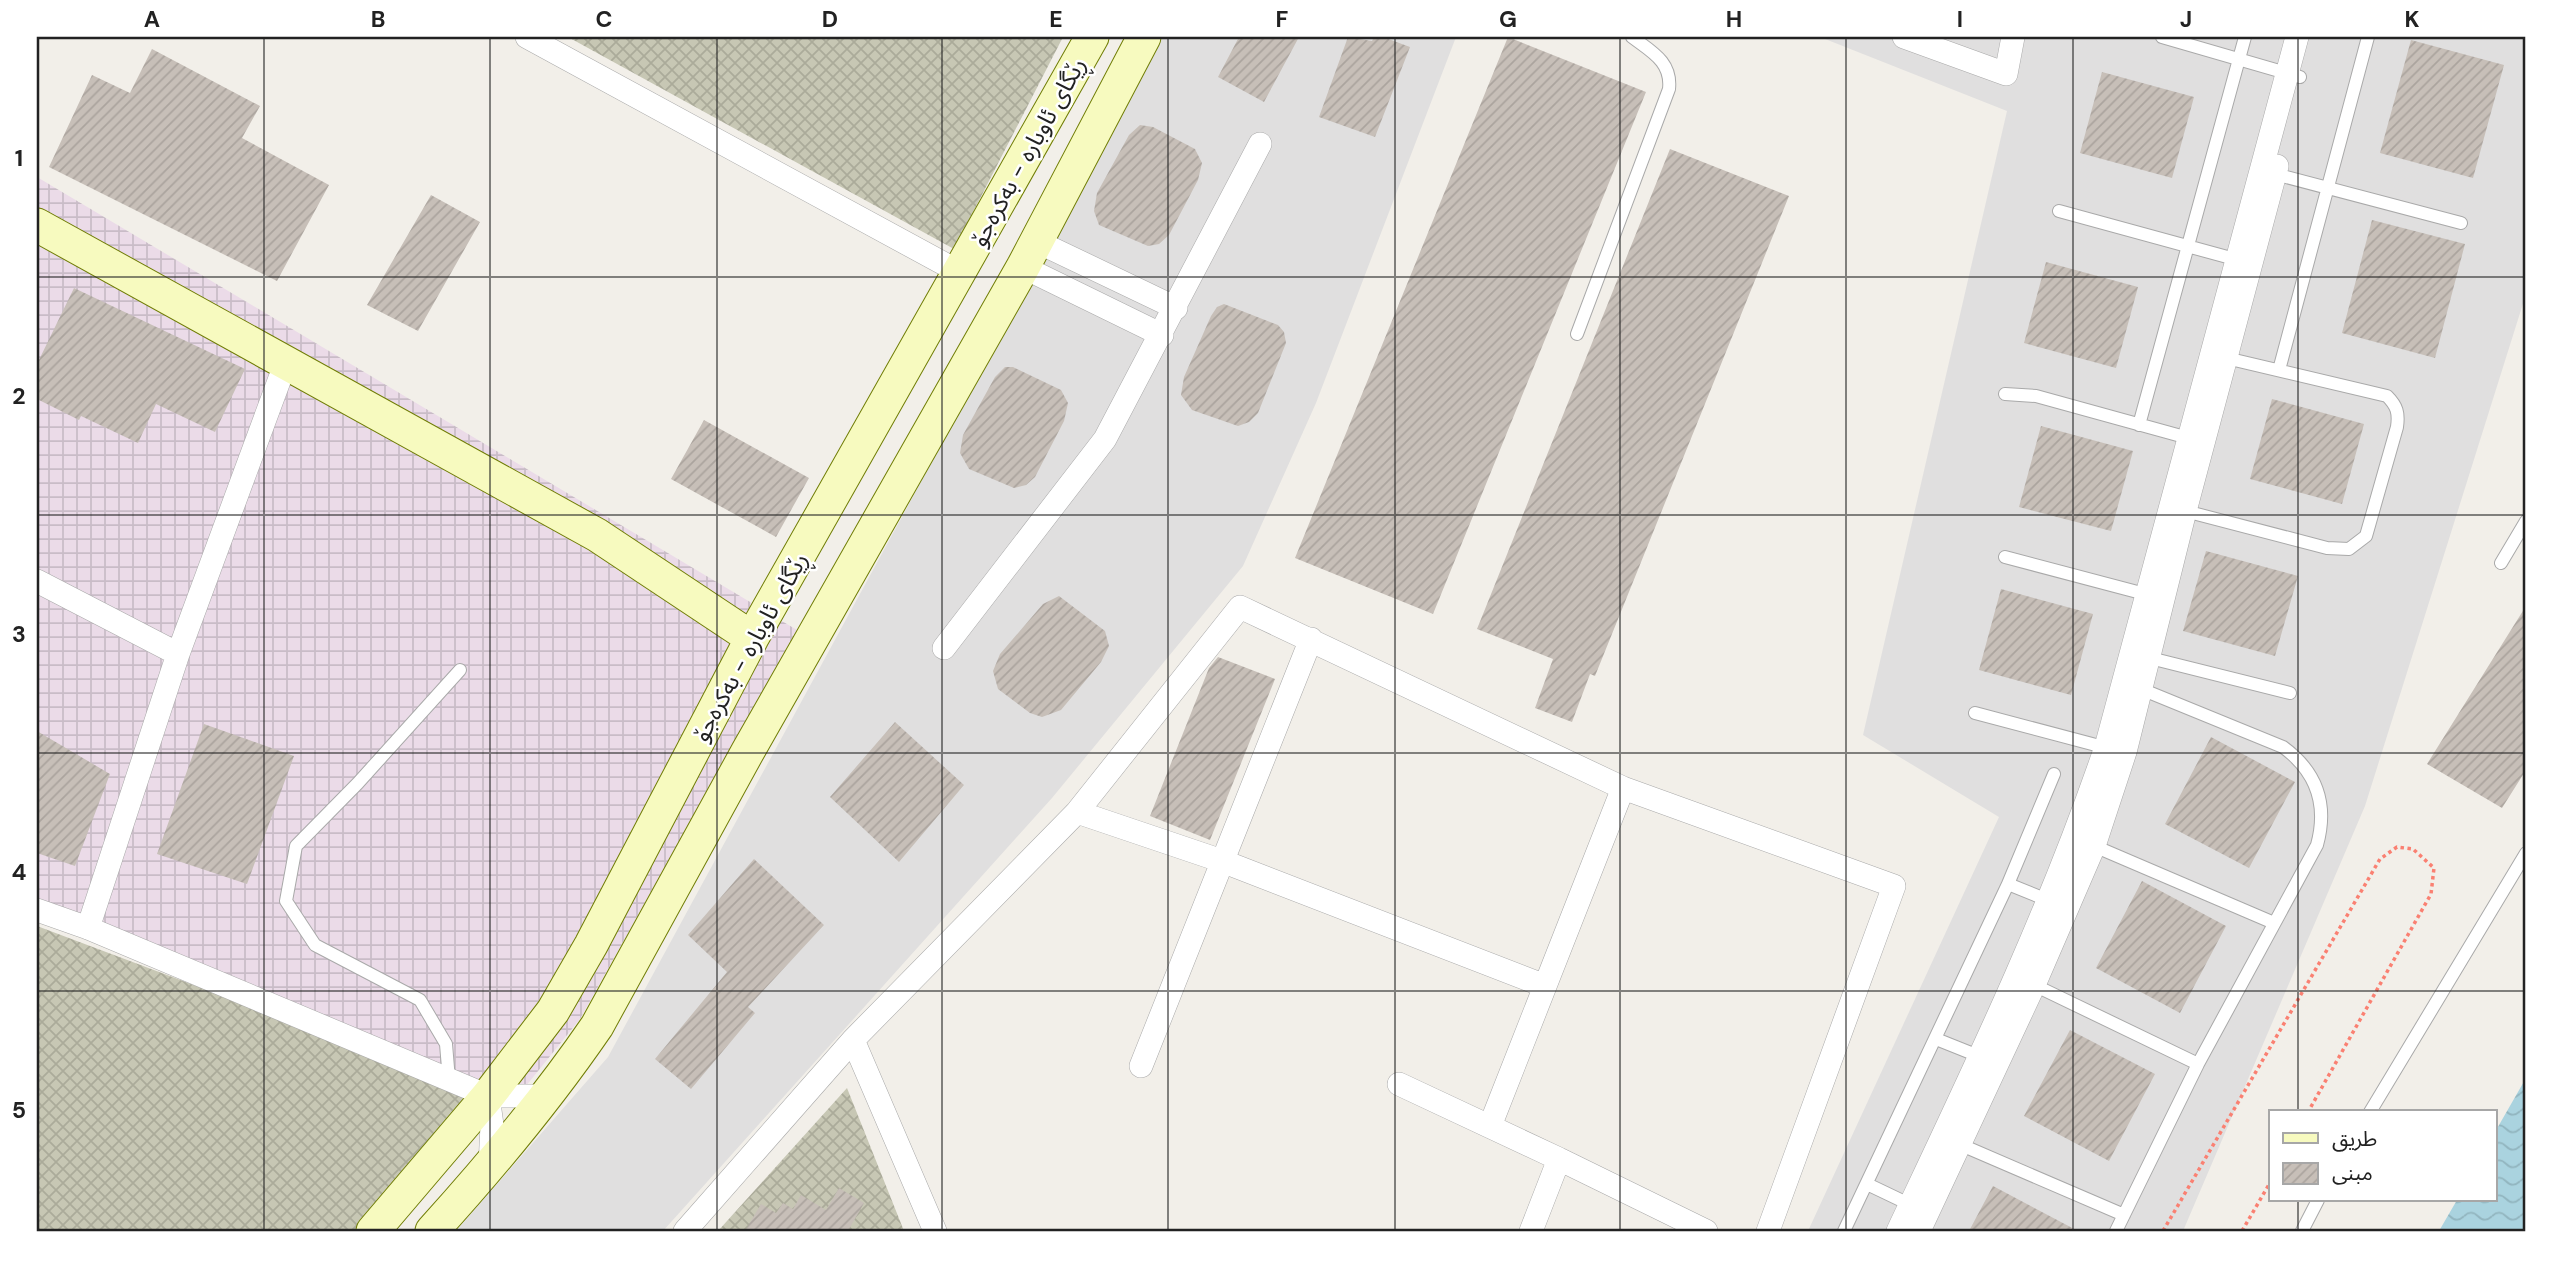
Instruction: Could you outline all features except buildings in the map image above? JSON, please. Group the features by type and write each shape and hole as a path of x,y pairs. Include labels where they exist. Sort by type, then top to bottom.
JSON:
{"main road":[{"name":"ڕێگای ئاوبارە - بەکرەجۆ","path":"373,1231 488,1097 532,1041 591,945 752,638 961,273 1092,37"},
{"path":"432,1231 481,1177 547,1096 569,1067 627,974 748,751 1030,254 1144,37"},
{"path":"37,225 597,535 752,638"},
{"path":"532,1041 546,1060 569,1067"},
{"path":"439,1154 462,1164 481,1177"}],"street":[{"path":"527,37 961,273"},
{"path":"1904,37 2006,74 2013,37"},
{"path":"1898,1231 1981,1057 2141,689 2185,511 2195,440 2226,358 2244,262 2275,174 2297,37"},
{"path":"1919,1231 2034,985 2094,846 2145,594 2195,440 2293,75 2311,37"},
{"path":"944,648 1105,439 1261,144"},
{"path":"1030,254 1176,308"},
{"path":"1030,254 1162,335"},
{"path":"88,928 178,654 286,362"},
{"path":"37,581 178,654"},
{"path":"685,1231 853,1040 1077,812 1240,607 1623,788 1894,886 1768,1231"},
{"path":"1141,1066 1311,639"},
{"path":"1490,1126 1623,788"},
{"path":"1077,812 1222,861 1545,986"},
{"path":"37,909 488,1097 547,1096"},
{"path":"853,1040 935,1231"},
{"path":"1399,1084 1706,1231"},
{"path":"481,1177 492,1132 488,1097"},
{"path":"1531,1231 1559,1159"}],"lane":[{"path":"1577,334 1669,89 1671,74 1665,64 1632,37"},
{"path":"2162,37 2293,75"},
{"path":"2139,425 2245,37"},
{"path":"2279,370 2368,37"},
{"path":"2275,174 2461,223"},
{"path":"2059,211 2244,262"},
{"path":"2185,511 2338,550 2359,544 2366,536 2397,427 2399,415 2395,404 2387,396 2226,358"},
{"path":"2005,394 2036,396 2195,440"},
{"path":"2501,563 2526,521"},
{"path":"2004,556 2145,594"},
{"path":"2150,658 2290,693"},
{"path":"449,1080 446,1044 420,1000 315,946 286,901 296,846 358,783 460,670"},
{"path":"2116,1231 2199,1064 2317,845 2322,814 2315,783 2296,757 2283,747 2141,689"},
{"path":"1975,713 2115,750"},
{"path":"1844,1231 2008,884 2054,774"},
{"path":"2094,846 2274,923"},
{"path":"2371,1110 2526,853"},
{"path":"2008,884 2050,901"},
{"path":"2034,985 2199,1064"},
{"path":"1936,1039 1981,1057"},
{"path":"1959,1144 2124,1215"},
{"path":"1867,1184 1910,1205"},
{"path":"2302,1231 2317,1202"}],"path":[{"path":"2163,1231 2380,859 2397,847 2413,849 2434,868 2431,894 2309,1110"},
{"path":"2242,1231 2269,1184"}],"shaded area":[{"path":"568,37 1063,37 954,249"},
{"path":"1163,37 1456,37 1316,403 1243,566 1052,798 663,1231 456,1231 608,1057"},
{"path":"1820,37 2526,37 2526,294 2365,806 2183,1231 1808,1231 1999,817 1863,735 2007,111"},
{"path":"37,177 797,630 580,1019 509,1107 157,957 37,913"},
{"path":"37,926 488,1096 366,1231 37,1231"},
{"path":"847,1088 904,1231 718,1231"}],"water":[{"path":"2526,1078 2526,1231 2439,1231 2456,1202 2496,1202 2496,1130"}]}
